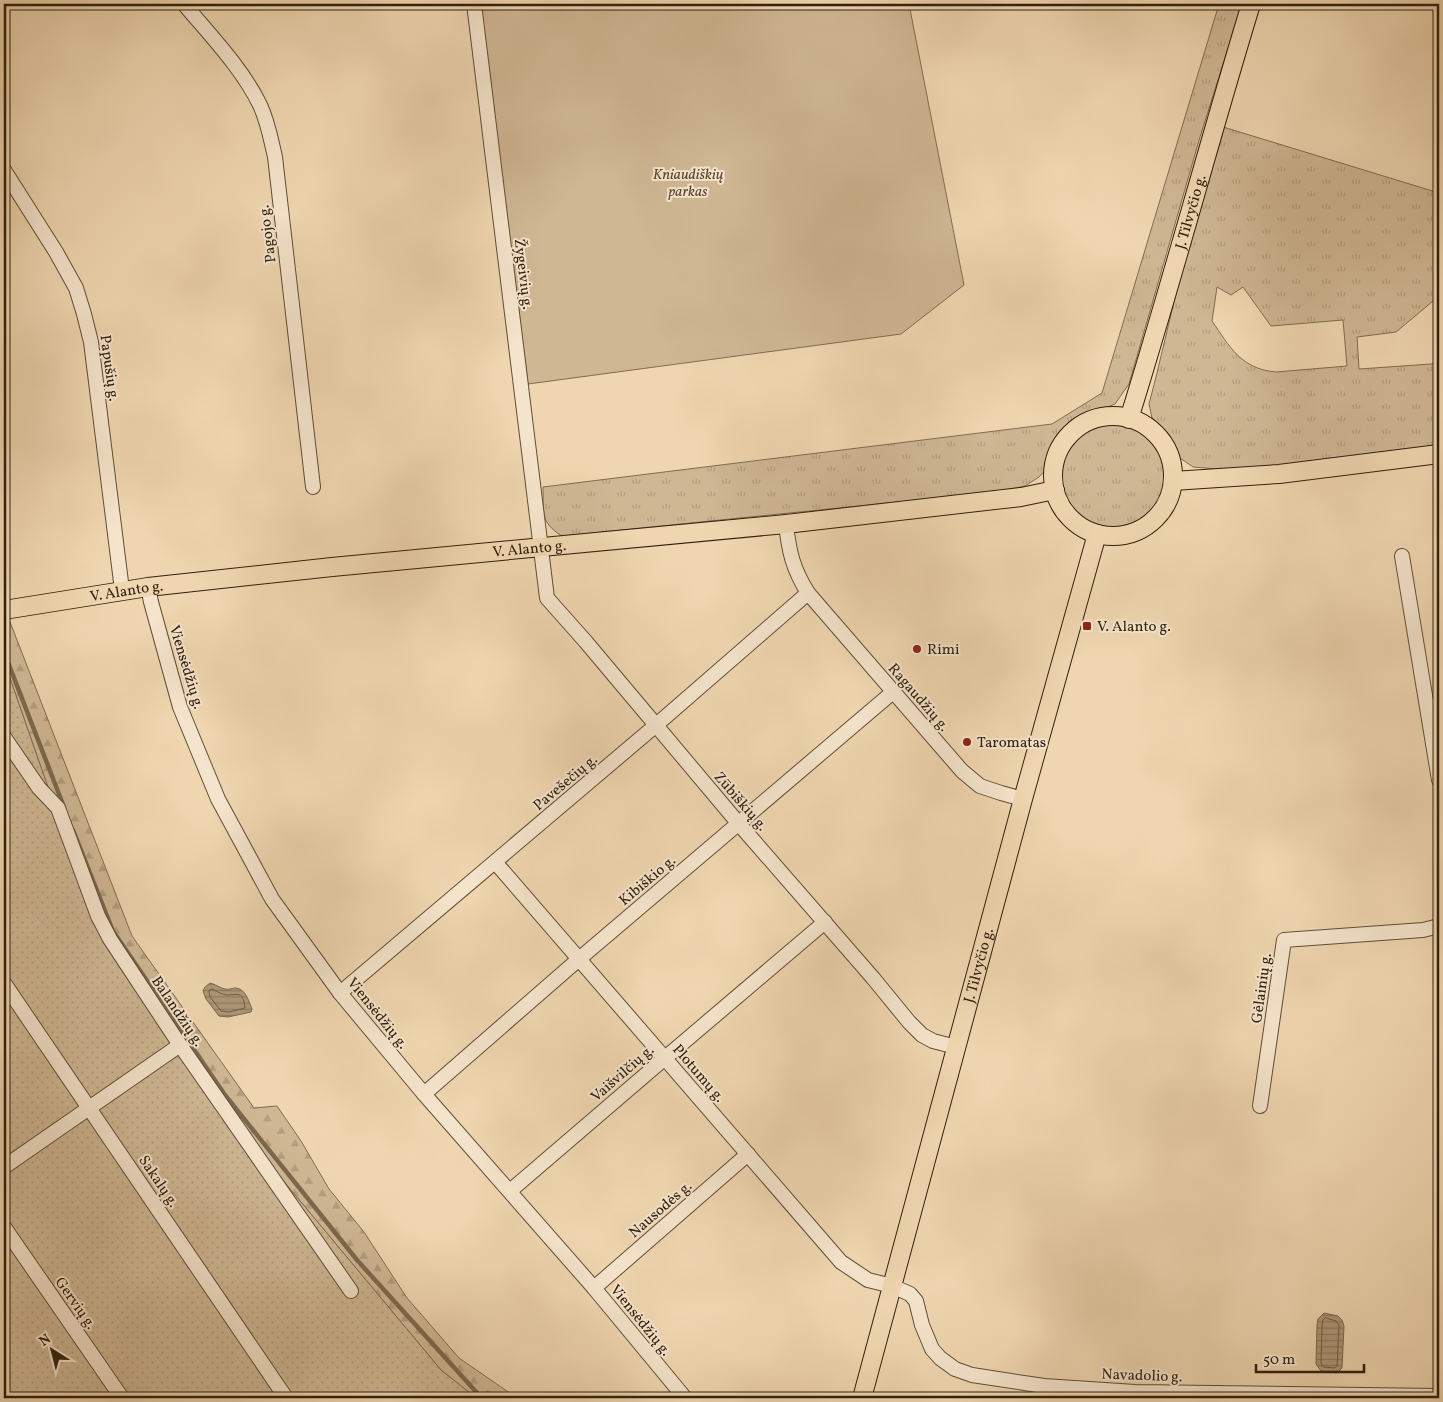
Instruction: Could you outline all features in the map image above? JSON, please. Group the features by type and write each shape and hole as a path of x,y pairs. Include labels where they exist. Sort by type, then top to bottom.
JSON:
{"main road":[{"name":"J. Tilvyčio g.","path":"1129,418 1183,240 1214,124 1251,4"},
{"path":"1114,416 1129,418 1148,427 1162,442 1171,461 1173,481 1165,506 1148,525 1136,532 1122,535 1098,534 1082,528 1070,518 1060,505 1054,490 1053,474 1056,459 1062,445 1072,432 1084,424 1099,418 1114,416"},
{"path":"1173,481 1279,474 1439,454"},
{"name":"V. Alanto g.","path":"4,610 148,587 332,567 786,524 1021,498 1054,490"},
{"name":"J. Tilvyčio g.","path":"862,1398 1023,799 1098,534"}],"street":[{"name":"Pagojo g.","path":"184,4 239,72 260,106 268,126 275,157 313,487"},
{"name":"Žygeivių g.","path":"474,4 541,548"},
{"name":"Papušių g.","path":"4,170 56,252 76,288 84,314 90,342 122,590"},
{"name":"Ragaudžių g.","path":"786,524 790,556 797,576 808,593 893,692 962,771 980,786 1000,794 1023,799"},
{"name":"Zūbiškių g.","path":"541,548 547,598 873,978 892,1004 922,1035 933,1041 956,1047"},
{"path":"1402,556 1439,780"},
{"name":"Viensėdžių g.","path":"148,587 180,707 218,799 272,899 340,993 424,1094 594,1288 684,1398"},
{"name":"Pavešečių g.","path":"340,993 655,726 808,593"},
{"name":"Kibiškio g.","path":"424,1094 579,959 893,692"},
{"name":"Balandžių g.","path":"4,737 39,788 58,808 95,908 106,932 180,1045 351,1291"},
{"name":"Plotumų g.","path":"495,862 841,1262 868,1280 892,1286"},
{"name":"Vaišvilčių g.","path":"510,1191 825,922"},
{"name":"Gėlainių g.","path":"1260,1106 1284,940 1423,930 1439,926"},
{"name":"Sakalų g.","path":"4,983 286,1398"},
{"path":"4,1167 180,1045"},
{"name":"Nausodės g.","path":"594,1288 748,1154"},
{"name":"Gervių g.","path":"4,1227 122,1398"},
{"name":"Navadolio g.","path":"892,1286 910,1294 916,1301 926,1338 940,1358 955,1369 972,1375 1044,1386 1135,1392 1439,1396"}],"green space":[{"name":"Kniaudiškių parkas","path":"480,4 909,4 964,285 901,334 528,384"},
{"path":"1219,4 1242,4 1200,137 1129,384 1115,404 1078,419 1068,427 1057,441 1048,467 1039,477 1025,486 997,492 562,536 549,526 543,509 543,487 1052,424 1102,393"},
{"path":"1220,126 1439,193 1439,296 1396,332 1357,337 1359,369 1431,364 1439,361 1439,454 1279,474 1193,467 1180,458 1168,438 1152,418 1149,404 1190,235","holes":["1217,287 1231,295 1243,287 1271,326 1343,320 1347,366 1276,372 1264,370 1245,361 1231,348 1212,321"]},
{"path":"1114,423 1134,427 1151,439 1163,456 1167,476 1163,496 1151,513 1134,525 1114,529 1094,525 1077,513 1065,496 1061,476 1065,456 1077,439 1094,427"},
{"path":"10,622 132,936 254,1108 277,1106 301,1141 329,1189 364,1232 407,1298 459,1358 517,1398 476,1398 441,1370 200,1081 98,931 4,661 4,623"},
{"path":"4,661 98,931 200,1081 441,1370 476,1398 4,1398"}],"water":[{"path":"210,983 225,989 236,988 242,991 250,1003 251,1012 228,1017 219,1016 206,999 203,991"},
{"path":"1324,1313 1338,1316 1344,1326 1342,1368 1337,1373 1321,1371 1316,1364 1317,1325 1318,1319"}],"waterway":[{"path":"4,652 64,807"},
{"path":"73,830 113,931 225,1095 357,1260 478,1394 484,1398"}],"place":[{"name":"V. Alanto g.","path":"1087,626"},
{"name":"Rimi","path":"917,649"},
{"name":"Taromatas","path":"967,742"}]}
